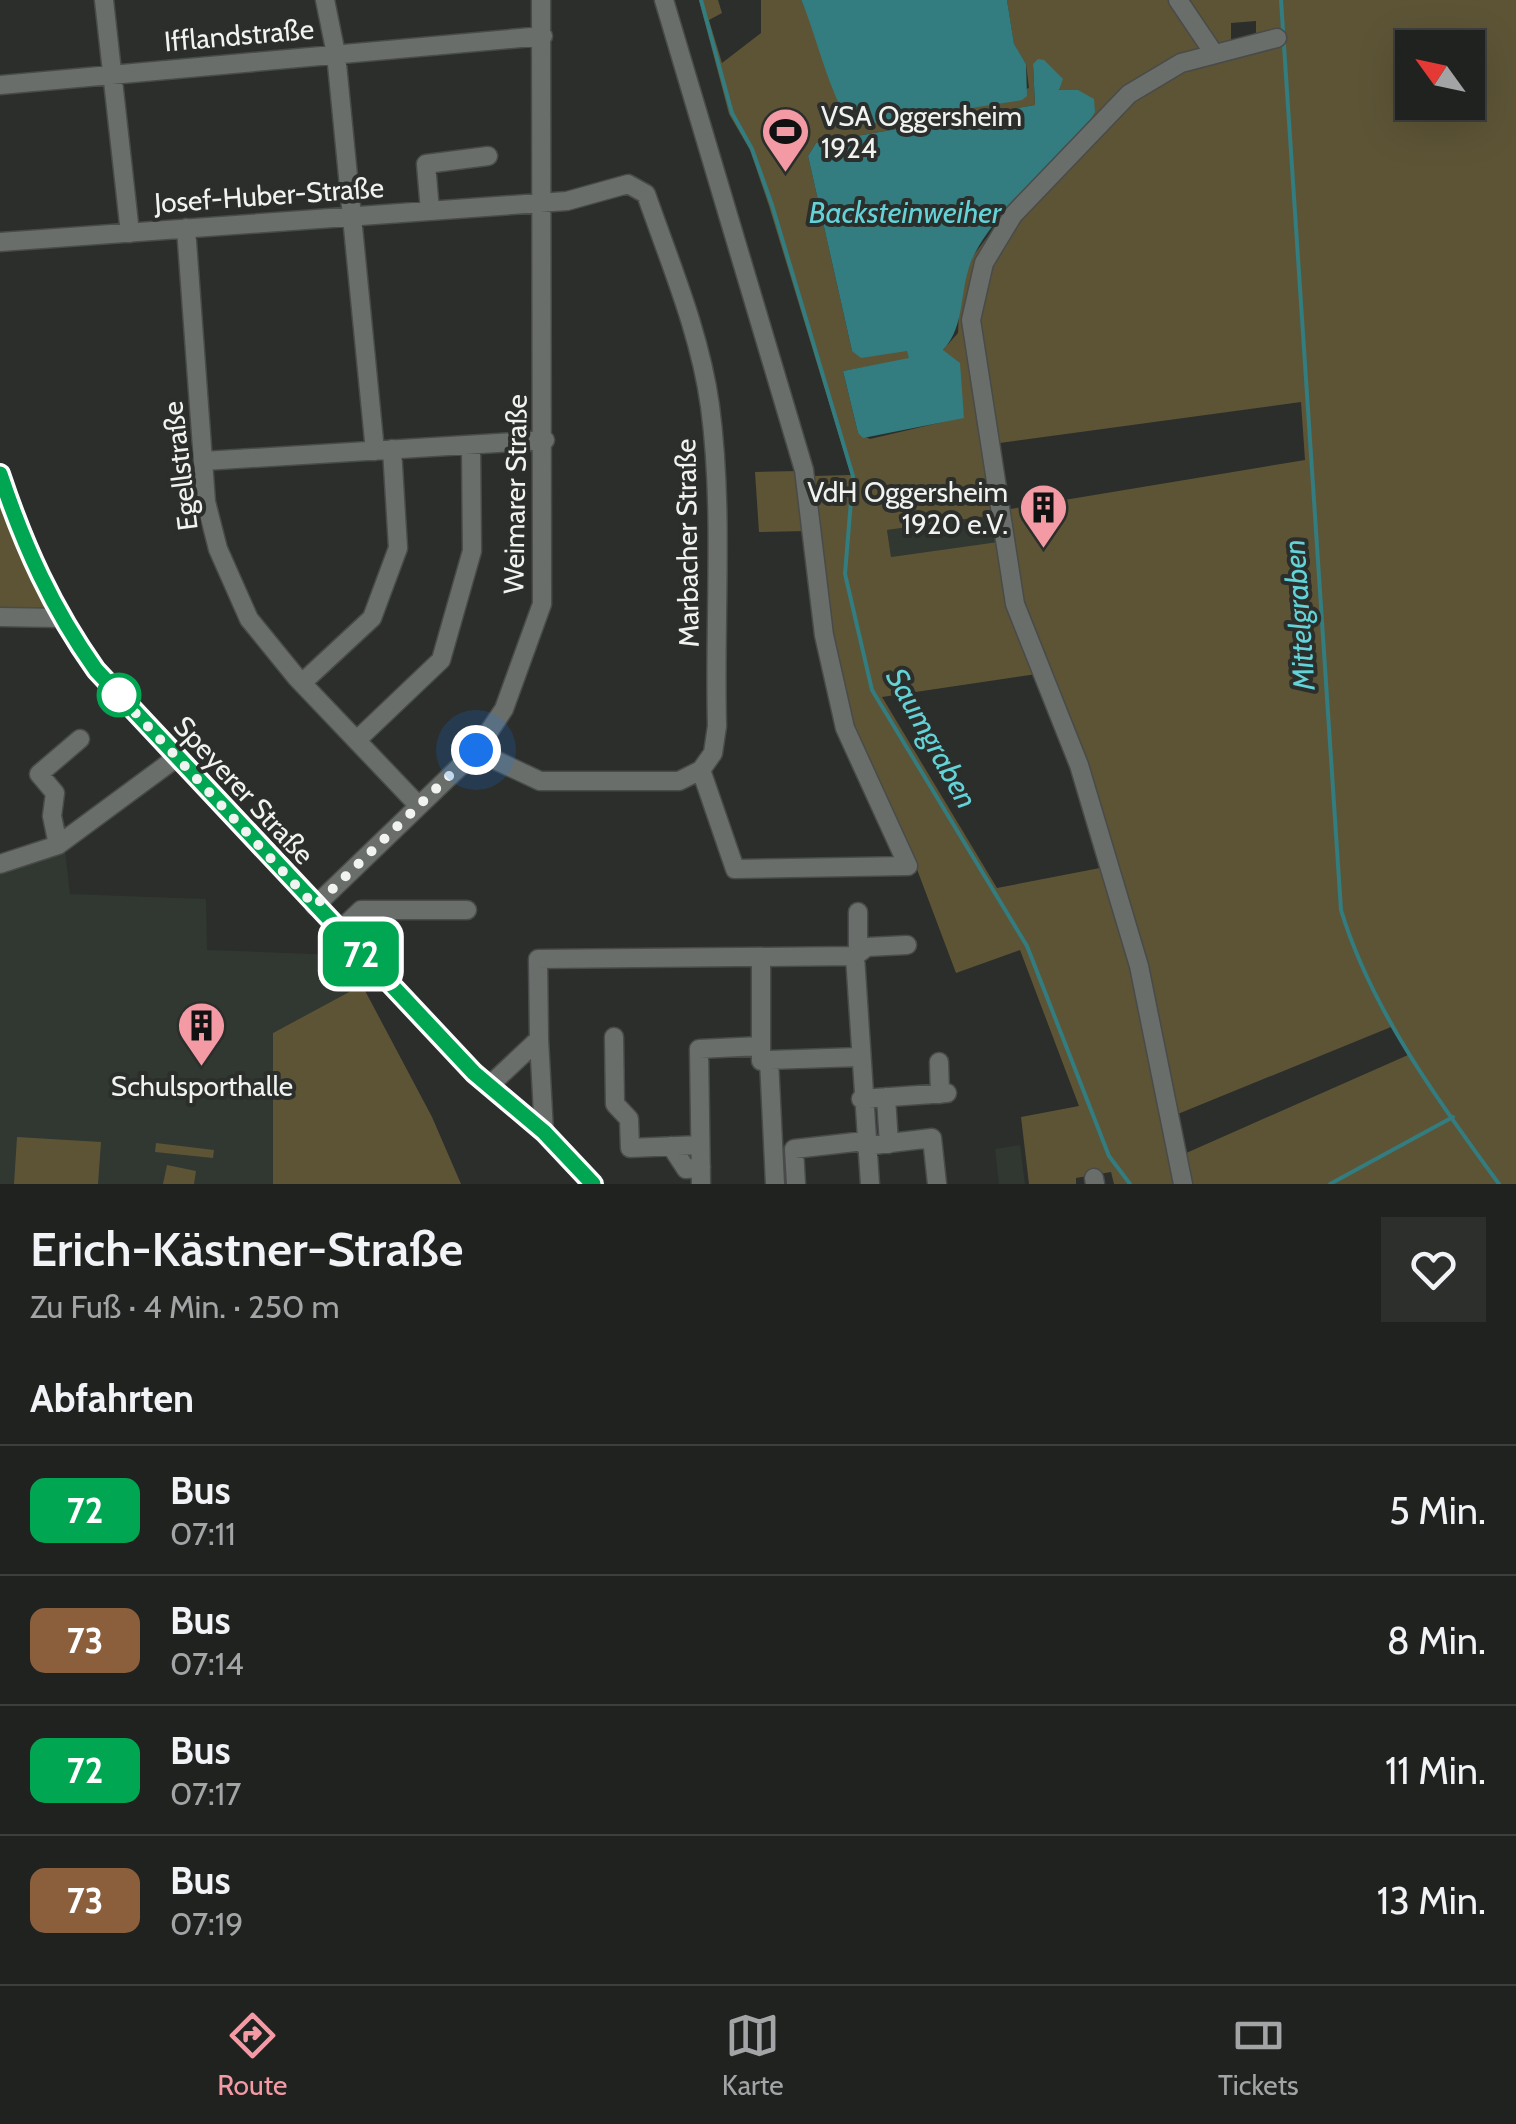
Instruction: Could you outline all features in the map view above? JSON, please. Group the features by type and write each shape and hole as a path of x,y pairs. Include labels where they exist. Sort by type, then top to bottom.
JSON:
{"street":[{"path":"104,0 130,233"},
{"path":"302,683 372,618 398,548 353,217 336,54 325,0"},
{"name":"Weimarer Straße","path":"315,906 476,750 504,708 542,604 542,0"},
{"path":"476,750 540,780 679,781 701,770 735,869 908,866 845,728 824,635 804,470 664,0"},
{"path":"1178,0 1213,52"},
{"name":"Ifflandstraße","path":"0,85 543,36"},
{"path":"1183,1184 1139,966 1078,766 1015,604 971,320 984,263 1013,215 1130,94 1155,75 1213,52 1277,38"},
{"path":"430,211 426,164 488,156"},
{"name":"Marbacher Straße","path":"542,202 567,201 628,184 646,194 694,333 709,402 717,473 717,726 713,753 701,770"},
{"name":"Josef-Huber-Straße","path":"0,242 542,202"},
{"name":"Egellstraße","path":"186,228 206,502 218,549 248,620 418,805"},
{"path":"204,461 545,440"},
{"path":"356,740 441,660 472,551 471,445"},
{"name":"Speyerer Straße","path":"0,474 26,551 60,618 96,670 339,931 489,1086 544,1132 593,1184"},
{"path":"0,617 60,618"},
{"path":"58,845 52,816 54,792 39,774 80,739"},
{"path":"0,864 58,845 176,758"},
{"path":"339,931 361,910 467,910"},
{"path":"858,912 859,1057 870,1184"},
{"path":"544,1132 538,959 857,954 866,947 907,945"},
{"path":"761,957 775,1184"},
{"path":"614,1037 615,1104 629,1119 630,1148 700,1145"},
{"path":"489,1086 539,1040"},
{"path":"671,1146 686,1169 701,1176 699,1049 859,1057"},
{"path":"861,1099 944,1093 939,1062"},
{"path":"886,1098 889,1144"},
{"path":"774,1150 932,1138 938,1184"},
{"path":"794,1149 796,1184"}],"shaded area":[{"path":"699,0 718,0 722,13 709,20 722,63 761,33 761,0 801,0 817,33 945,111 966,109 1029,88 1026,64 1014,45 1007,0 1516,0 1516,1184 1114,1184 1111,1172 1076,1178 1076,1184 1029,1184 1021,1117 1079,1106 1020,950 956,973 915,864 852,725 832,635 812,476 851,475 750,150 729,114","holes":["1256,21 1256,42 1231,47 1231,23","1033,64 1062,92 1078,90 1023,190 973,256 960,289 958,333 943,350 964,417 870,439 858,433 843,371 910,359 908,351 852,351 808,156 816,143 1035,105","1301,402 1305,460 1004,510 992,444","994,515 998,542 891,557 887,530","1037,674 1074,768 1105,867 997,888 882,697","1391,1027 1408,1055 1175,1158 1168,1118"]},
{"path":"799,471 806,531 759,532 755,472"},
{"path":"0,486 54,614 0,613"},
{"path":"995,514 999,542 891,557 887,530"},
{"path":"65,851 70,894 206,899 207,950 340,955 362,985 273,1033 273,1184 0,1184 0,875"},
{"path":"362,985 432,1117 461,1184 273,1184 273,1033"},
{"path":"17,1137 101,1142 98,1184 14,1184"},
{"path":"156,1143 214,1150 213,1158 155,1152"},
{"path":"1020,1145 1025,1184 999,1184 995,1149"},
{"path":"167,1165 196,1171 194,1184 163,1184"}],"water":[{"name":"Backsteinweiher","path":"801,0 1007,0 1014,44 1026,64 1027,96 1022,100 856,126 840,106"},
{"name":"Backsteinweiher","path":"1038,59 1063,79 1059,90 1078,90 1094,99 1095,112 1068,149 1001,216 974,255 956,329 943,350 960,363 964,418 863,438 858,433 843,371 909,358 907,351 861,358 852,351 808,156 816,143 1035,105 1033,64"}],"waterway":[{"name":"Saumgraben","path":"701,0 732,113 752,149 772,205 853,476 845,574 872,690 1027,946 1109,1156 1130,1184"},
{"name":"Mittelgraben","path":"1281,0 1341,910 1370,983 1408,1053 1499,1184"},
{"path":"1330,1184 1453,1117"}],"bus line":[{"name":"72","path":"0,474 26,551 60,618 96,670 474,1073 544,1132 593,1184"}],"place":[{"name":"VSA Oggersheim 1924","path":"786,174"},
{"name":"VdH Oggersheim 1920 e.V.","path":"1043,550"},
{"name":"Schulsporthalle","path":"202,1068"}],"route":[{"path":"119,695 115,691 315,906 476,750"}]}
